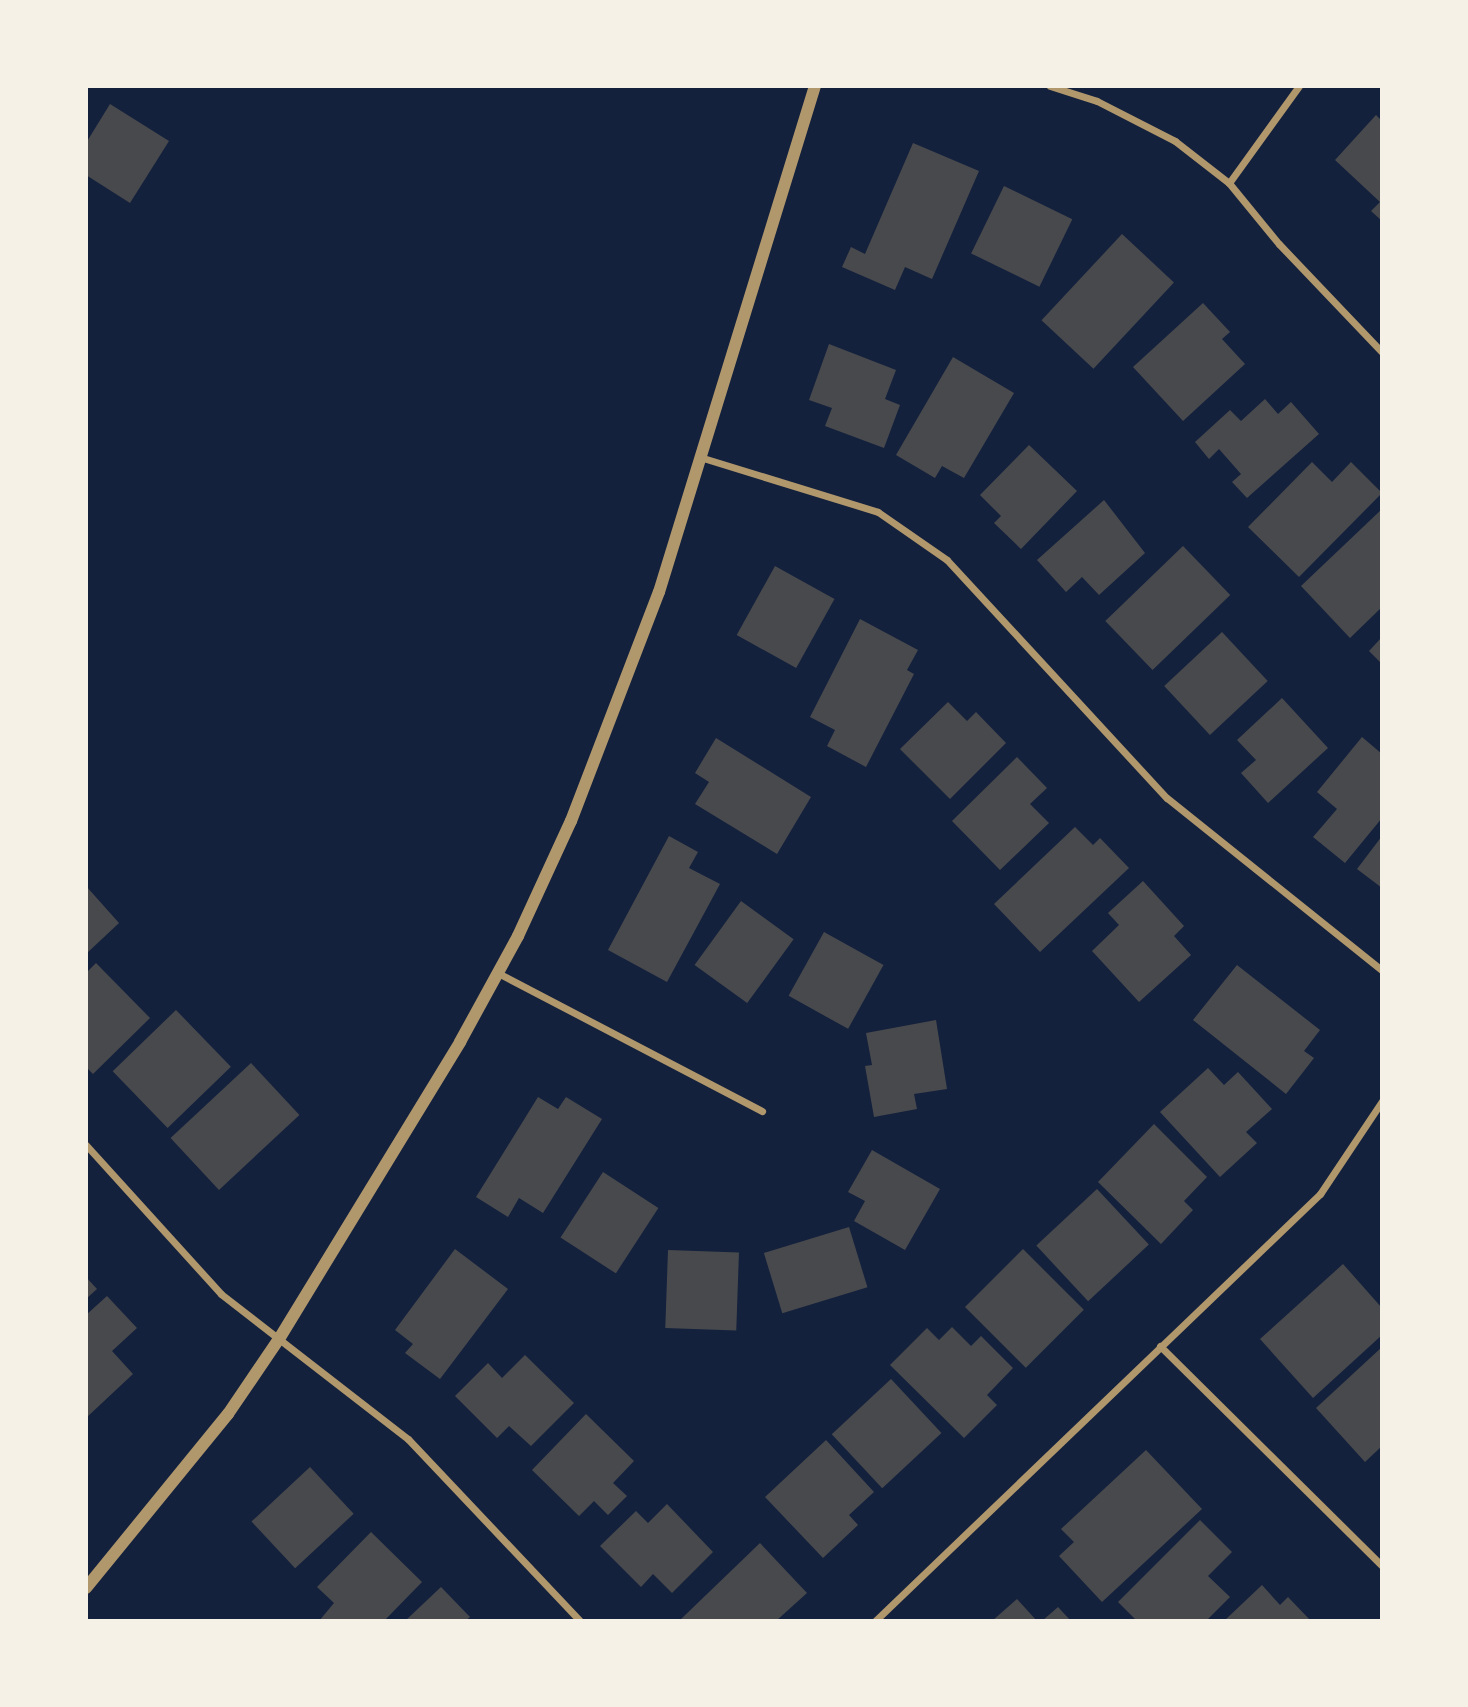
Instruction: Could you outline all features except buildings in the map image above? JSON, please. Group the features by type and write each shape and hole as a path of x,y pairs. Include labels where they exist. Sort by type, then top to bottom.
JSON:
{"street":[{"path":"86,1588 228,1414 279,1339 498,973 571,821 615,712 703,458 815,86"},
{"path":"1050,86 1097,101 1175,141 1229,183 1279,244 1382,352"},
{"path":"1229,183 1299,86"},
{"path":"703,458 878,512 947,560 1167,798 1382,971"},
{"path":"498,973 762,1111"},
{"path":"875,1621 1320,1194 1382,1101"},
{"path":"86,1145 221,1294 408,1439 580,1621"},
{"path":"1160,1346 1382,1566"}]}
